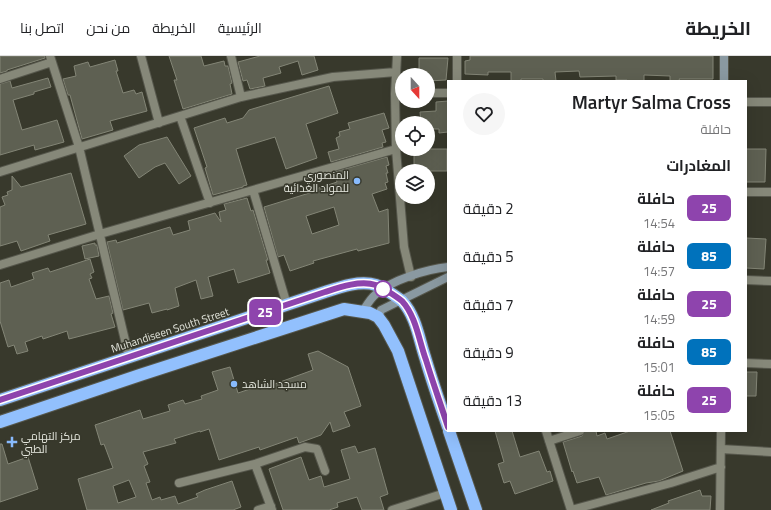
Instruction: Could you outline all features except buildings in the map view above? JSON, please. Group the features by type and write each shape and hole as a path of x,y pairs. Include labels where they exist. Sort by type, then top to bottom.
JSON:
{"highway":[{"name":"Muhandiseen South Street","path":"0,400 287,305 347,286 361,284 375,285 383,289 402,301 410,314 447,424"},
{"path":"0,422 140,375 344,310 363,311 378,317 384,324 398,351 451,510"},
{"path":"449,432 476,510"}],"street":[{"path":"141,56 160,123"},
{"path":"231,56 241,97"},
{"path":"396,68 397,56"},
{"path":"457,56 457,80"},
{"path":"724,56 724,80"},
{"path":"0,79 51,59 79,147 129,357"},
{"path":"0,172 241,97 333,77 395,72"},
{"path":"435,93 447,92"},
{"path":"747,102 771,102"},
{"path":"180,116 210,202"},
{"path":"0,265 100,234 395,148"},
{"path":"397,156 404,247 411,276"},
{"path":"253,190 287,305"},
{"path":"747,192 771,192"},
{"path":"363,311 375,294 383,289 411,276 447,266"},
{"path":"378,317 381,310 447,278"},
{"path":"747,280 771,281"},
{"path":"747,363 771,364"},
{"path":"546,432 571,510 670,483 721,467"},
{"path":"550,441 577,432"},
{"path":"720,510 721,432"},
{"path":"179,483 255,464 305,447 317,449 325,470"},
{"path":"721,449 771,452"},
{"path":"255,464 271,508 258,510"},
{"path":"392,510 445,493"}],"bus line":[{"name":"25","path":"0,400 325,292 361,284 375,285 383,289 402,301 410,314 447,424"}],"place":[{"name":"المنصوري للمواد الغذائية","path":"357,181"},
{"name":"مسجد الشاهد","path":"234,384"},
{"name":"مركز التهامي الطبي","path":"12,442"}]}
